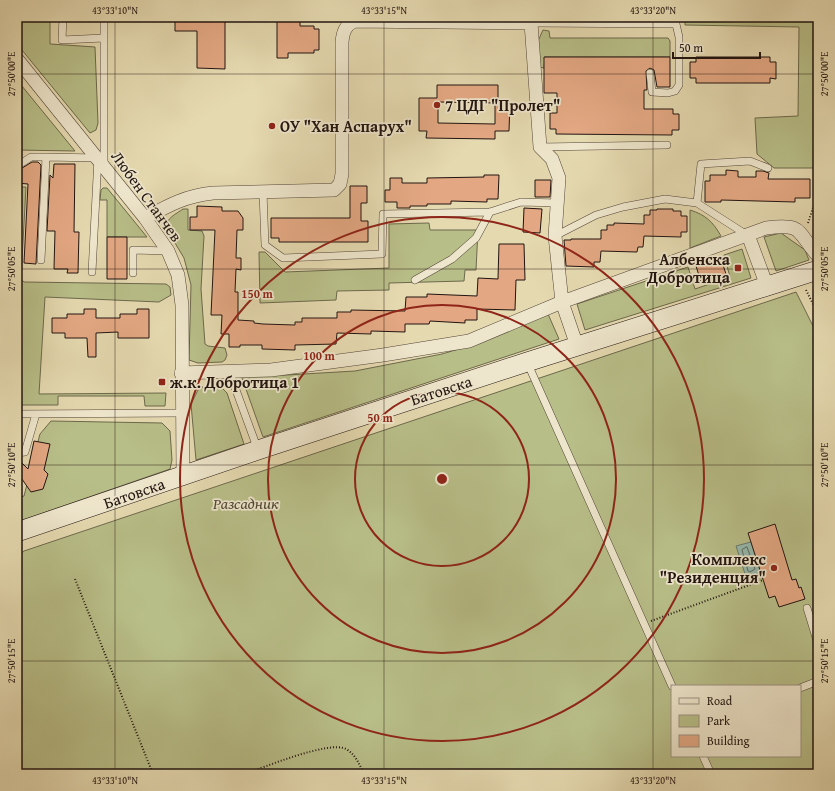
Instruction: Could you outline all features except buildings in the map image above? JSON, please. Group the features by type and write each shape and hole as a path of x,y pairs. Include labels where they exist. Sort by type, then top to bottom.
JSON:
{"street":[{"path":"145,218 177,200 195,195 213,193 334,190 340,184 342,174 343,32 348,24 354,19 461,20 531,23 540,146 552,159 559,178 555,236 562,302 577,346"},
{"name":"Любен Станчев","path":"17,59 145,218 168,251 178,275 182,305 181,413 183,477"},
{"path":"181,373 278,369 384,355 468,341 562,302 766,228 787,225 796,229 804,236 818,256"},
{"path":"748,235 767,286"},
{"name":"Батовска","path":"17,532 183,477 258,450 527,362 818,270"},
{"name":"Батовска","path":"17,535 43,524"}],"lane":[{"path":"63,17 62,40 103,38"},
{"path":"92,272 101,162 104,17"},
{"path":"531,23 676,20 680,37 679,85 675,91 668,93 652,92 650,73"},
{"path":"540,146 668,145"},
{"path":"17,166 30,157 101,162"},
{"path":"41,260 46,157"},
{"path":"698,203 701,164 750,161 768,168"},
{"path":"263,192 264,245 283,258 382,254 383,214 490,212 521,202 557,203"},
{"path":"555,236 596,215 623,207 665,199 698,203 748,235"},
{"path":"415,280 452,259 476,238 490,212"},
{"path":"133,273 133,250 168,251"},
{"path":"527,362 672,685"},
{"path":"229,371 258,450"},
{"path":"17,414 181,413"},
{"path":"17,453 25,452 36,414"},
{"path":"807,608 818,644"},
{"path":"801,688 818,681"},
{"path":"703,757 711,774"}],"path":[{"path":"804,236 818,193"},
{"path":"799,276 818,314"},
{"path":"75,579 153,774"},
{"path":"644,624 763,580"},
{"path":"244,774 325,748 345,748 356,757 364,774"}],"green space":[{"path":"17,17 50,17 50,44 95,47 98,123 96,130 90,133 17,44"},
{"path":"685,17 818,17 818,212 814,168 774,168 757,154 755,118 798,116 799,27 685,25"},
{"path":"543,30 549,31 550,38 668,38 670,41 670,57 545,57 544,68 538,67 538,41"},
{"path":"17,80 75,151 17,150"},
{"path":"17,187 26,187 21,279 24,282 166,284 170,287 171,295 159,302 45,297 39,394 166,393 165,406 145,406 144,396 58,396 58,405 17,405"},
{"path":"103,188 107,188 147,237 107,237 107,200 100,200 101,190"},
{"path":"183,209 188,209 188,230 202,231 204,236 201,289 205,344 208,346 225,348 227,355 225,360 222,362 198,363 189,360 191,285 184,258 166,228 166,225 170,219"},
{"path":"690,210 700,214 708,220 721,236 690,248"},
{"path":"429,223 430,230 478,230 476,270 465,270 464,281 389,283 389,290 337,291 336,300 260,303 259,252 265,252 285,272 389,268 389,224"},
{"path":"781,233 805,250 809,260 776,271 764,237"},
{"path":"742,249 751,278 585,330 577,304 688,267 695,289 730,277 724,255"},
{"name":"Разсадник","path":"796,292 818,336 818,774 19,774 17,770 17,557 24,551"},
{"path":"548,314 559,339 263,437 241,375 287,375 355,371 442,354 479,343"},
{"path":"213,384 221,387 227,393 244,444 196,460 191,404 199,388"},
{"path":"51,421 162,423 170,431 172,460 170,469 17,522 17,498 24,496 40,434"}],"water":[{"path":"751,542 761,573 746,577 736,546"}],"place":[{"name":"7 ЦДГ \"Пролет\"","path":"437,105"},
{"name":"ОУ \"Хан Аспарух\"","path":"272,126"},
{"name":"Албенска Добротица","path":"738,268"},
{"name":"ж.к. Добротица 1","path":"162,382"},
{"name":"Комплекс \"Резиденция\"","path":"774,568"}]}
